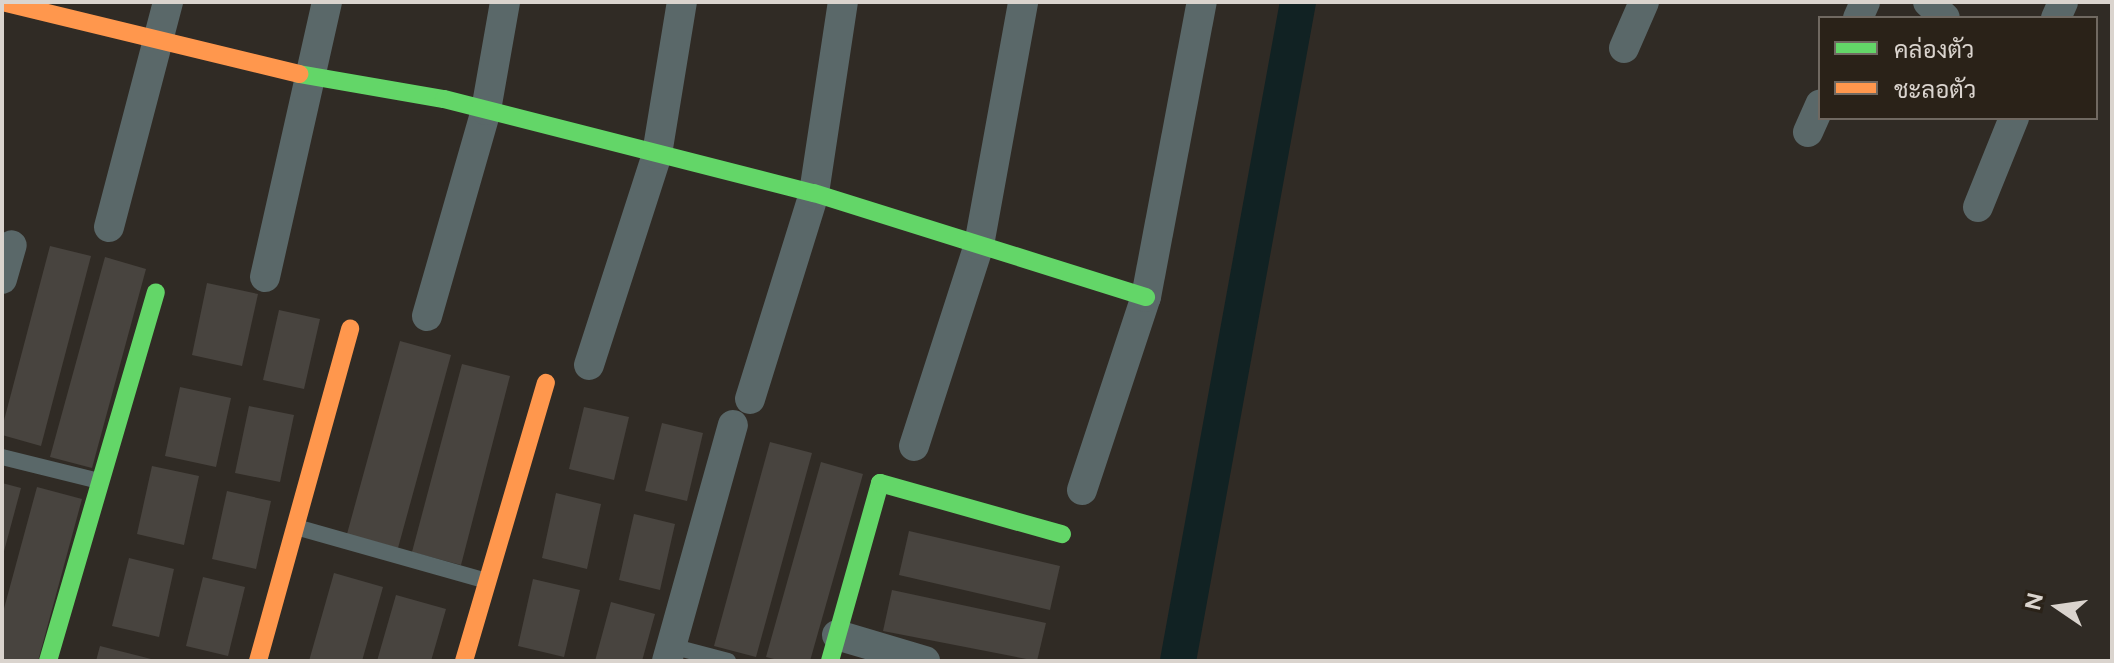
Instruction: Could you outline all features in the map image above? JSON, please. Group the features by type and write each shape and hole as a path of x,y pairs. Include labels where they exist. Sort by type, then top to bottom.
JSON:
{"street":[{"path":"2,2 313,77 486,110 814,193 1146,297"},
{"path":"109,227 161,42 168,2"},
{"path":"265,277 313,77 327,2"},
{"path":"427,316 486,110 505,2"},
{"path":"589,365 657,154 682,2"},
{"path":"750,399 814,193 843,2"},
{"path":"914,446 979,245 1023,2"},
{"path":"1082,490 1146,297 1202,2"},
{"path":"1624,48 1644,2"},
{"path":"1928,2 1943,16"},
{"path":"1978,207 2013,120"},
{"path":"2,279 12,245"},
{"path":"48,661 156,292"},
{"path":"258,661 350,329"},
{"path":"464,661 546,383"},
{"path":"669,654 733,425"},
{"path":"925,661 834,648 880,483 1062,534"}],"lane":[{"path":"2,457 99,481"},
{"path":"296,527 487,581"},
{"path":"669,654 728,661"}],"building":[{"path":"50,246 91,256 41,446 2,435 2,428"},
{"path":"105,257 146,269 92,468 50,457"},
{"path":"207,283 258,294 242,366 192,355"},
{"path":"279,310 320,319 304,389 263,380"},
{"path":"400,341 451,355 398,548 347,534"},
{"path":"462,364 510,376 461,565 412,552"},
{"path":"180,387 231,398 216,467 165,456"},
{"path":"249,406 294,415 280,482 235,473"},
{"path":"584,407 629,417 614,480 569,469"},
{"path":"662,423 703,433 687,501 645,491"},
{"path":"770,442 812,453 756,657 714,646"},
{"path":"821,462 863,474 810,661 782,661 766,657"},
{"path":"152,466 199,476 184,545 137,534"},
{"path":"2,483 21,488 3,555 2,555"},
{"path":"37,487 82,499 38,661 2,661 2,616"},
{"path":"227,491 271,501 256,569 212,559"},
{"path":"556,493 601,504 587,569 542,558"},
{"path":"634,514 675,524 660,590 619,580"},
{"path":"909,531 1060,566 1050,610 899,575"},
{"path":"129,558 174,569 159,637 112,626"},
{"path":"334,573 383,587 362,661 309,661"},
{"path":"203,577 245,587 228,656 186,646"},
{"path":"533,579 580,590 564,657 518,646"},
{"path":"892,590 1046,623 1037,661 883,631"},
{"path":"396,595 446,609 431,661 377,661"},
{"path":"611,602 655,614 642,661 595,661"},
{"path":"100,646 155,660 155,661 96,661"}],"waterway":[{"path":"1178,661 1298,2"}],"traffic: fast":[{"path":"299,74 444,99 814,193 1146,297"},
{"path":"48,661 156,292"},
{"path":"830,661 880,483 1062,534"}],"traffic: slow":[{"path":"2,2 299,74"},
{"path":"258,661 350,329"},
{"path":"464,661 546,383"}]}
